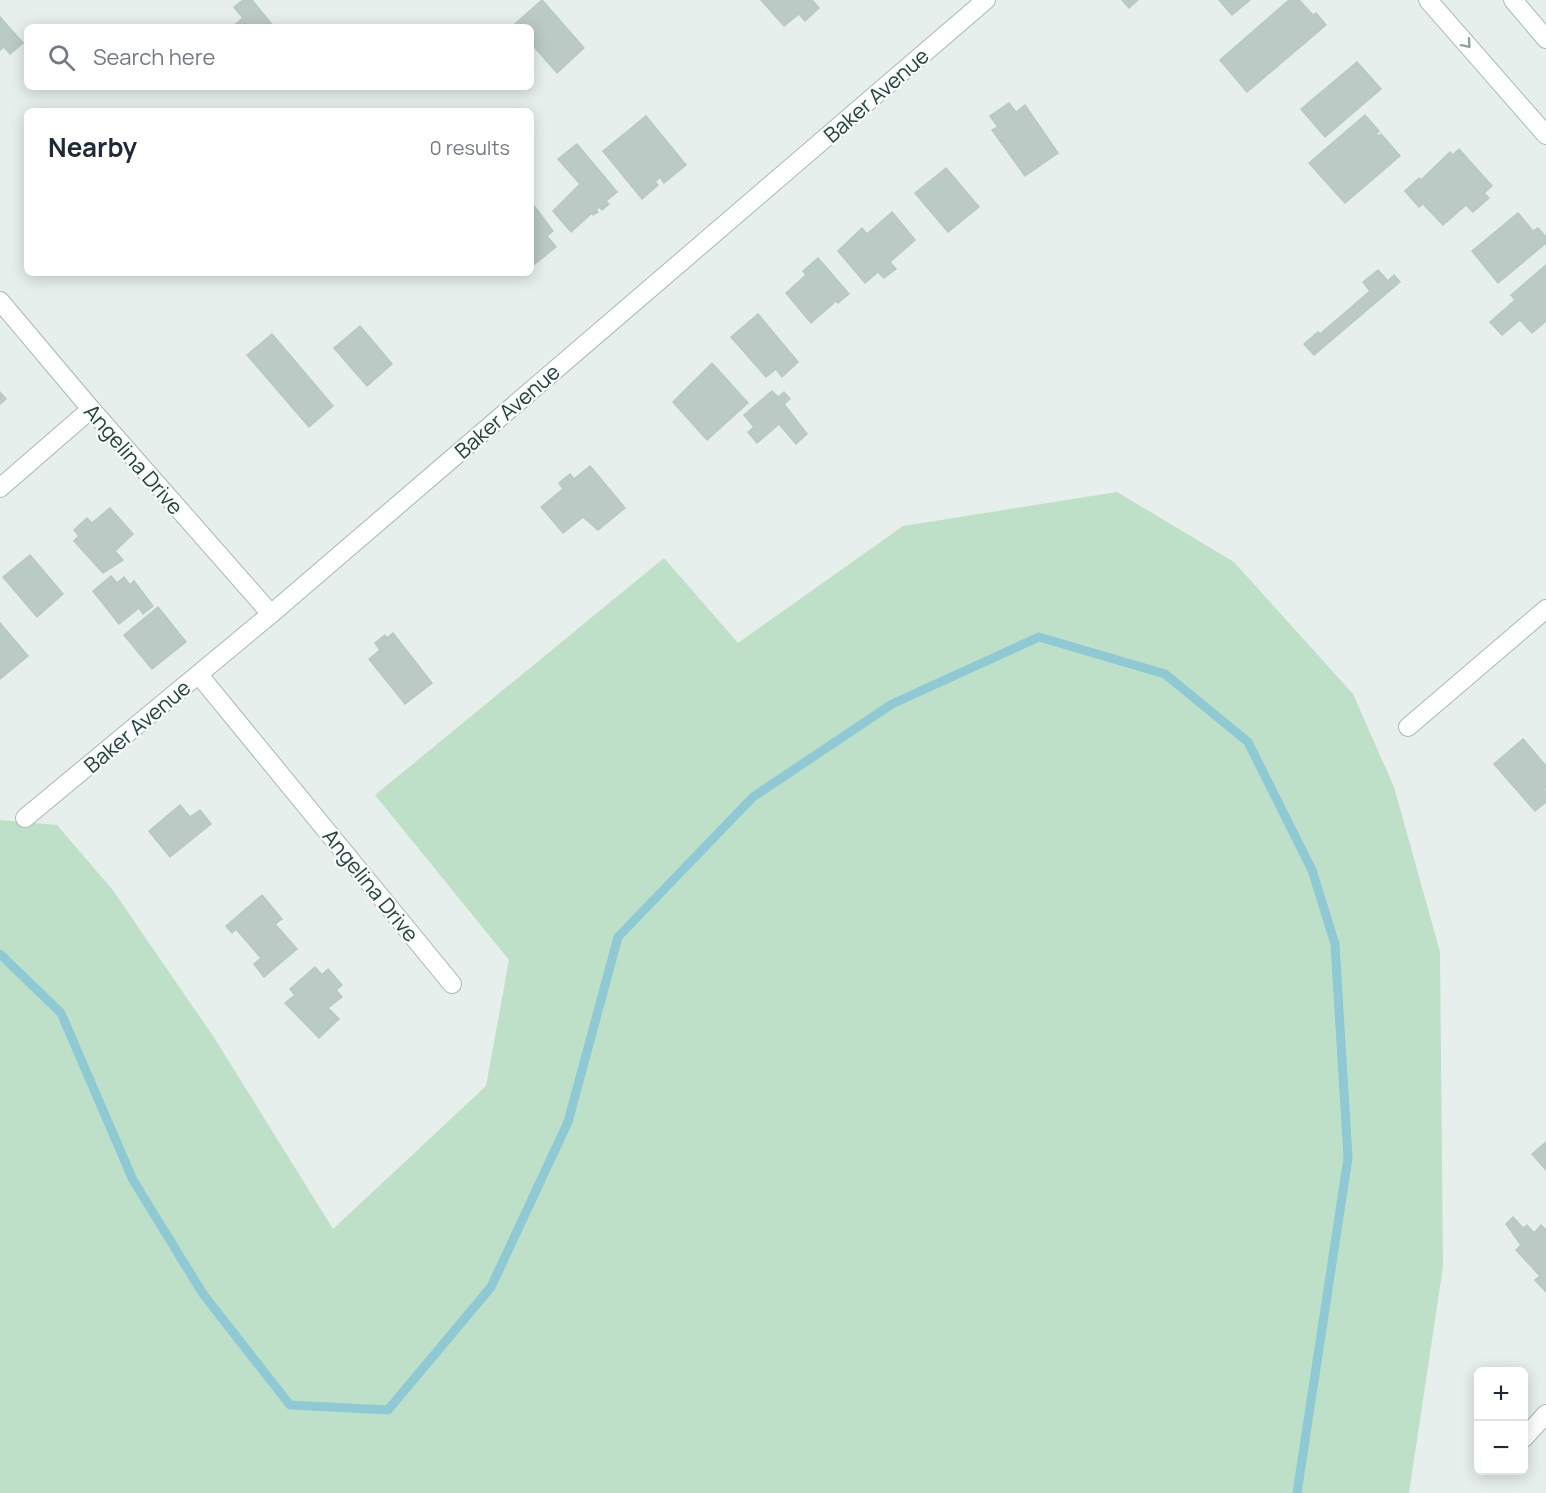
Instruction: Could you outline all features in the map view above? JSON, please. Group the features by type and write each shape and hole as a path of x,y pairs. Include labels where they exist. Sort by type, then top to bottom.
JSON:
{"street":[{"name":"Baker Avenue","path":"25,818 199,675 987,0"},
{"path":"1428,0 1546,135"},
{"path":"1513,0 1546,39"},
{"name":"Angelina Drive","path":"0,301 270,614"},
{"path":"0,489 91,409"},
{"path":"1408,727 1546,609"},
{"name":"Angelina Drive","path":"199,675 452,984"},
{"path":"1528,1434 1546,1414"}],"green space":[{"path":"1117,492 1234,562 1353,694 1394,787 1440,952 1443,1267 1409,1493 0,1493 0,820 57,825 112,889 215,1039 333,1229 486,1086 509,960 375,795 664,558 738,643 903,526"}],"building":[{"path":"243,0 252,0 272,24 236,24 243,18 234,7"},
{"path":"542,0 584,48 557,73 534,46 534,24 515,24"},
{"path":"761,0 812,0 819,8 805,21 799,14 784,26"},
{"path":"1122,0 1138,0 1129,8"},
{"path":"1219,0 1250,0 1232,15"},
{"path":"1289,0 1299,0 1313,15 1316,13 1326,25 1247,92 1220,60"},
{"path":"0,17 23,43 10,54 4,47 0,50"},
{"path":"1357,62 1381,89 1325,137 1301,109"},
{"path":"1009,103 1016,112 1025,105 1058,153 1025,176 992,130 998,127 990,116"},
{"path":"1365,115 1379,131 1376,134 1378,136 1381,134 1400,156 1345,203 1309,163"},
{"path":"646,116 686,165 664,183 660,177 655,182 658,185 642,199 603,151"},
{"path":"577,144 617,192 606,201 609,204 602,210 599,207 596,210 598,212 593,215 592,213 571,232 553,211 580,184 558,159"},
{"path":"1459,149 1492,186 1484,193 1489,198 1473,212 1466,205 1443,225 1423,204 1419,207 1405,191 1419,178 1421,180 1450,152 1453,155"},
{"path":"946,168 979,207 948,232 915,193"},
{"path":"534,206 553,231 547,236 556,247 534,265"},
{"path":"892,212 915,240 890,262 896,269 884,278 878,272 865,283 838,251 862,228 867,234"},
{"path":"1518,213 1533,231 1538,228 1546,237 1546,243 1498,283 1472,251"},
{"path":"818,258 849,294 838,303 836,301 811,323 786,293 806,275 803,271"},
{"path":"1546,265 1546,321 1532,333 1520,320 1502,335 1490,322 1515,300 1511,295"},
{"path":"1378,270 1388,281 1394,275 1400,282 1314,355 1304,344 1318,332 1320,334 1370,291 1363,282"},
{"path":"758,314 798,362 782,377 776,369 766,377 731,337"},
{"path":"360,326 392,364 367,386 334,348"},
{"path":"272,334 333,406 309,427 247,355"},
{"path":"712,363 748,403 707,440 673,402"},
{"path":"772,391 778,397 784,392 790,399 784,404 807,434 796,444 779,424 757,443 748,432 754,427 744,415"},
{"path":"0,392 6,399 0,404"},
{"path":"590,466 625,508 598,530 583,517 563,533 541,507 563,489 559,483 570,474 574,479"},
{"path":"110,508 133,534 115,551 123,560 103,573 74,541 79,536 74,530 87,518 92,523"},
{"path":"30,555 63,594 37,617 3,577"},
{"path":"111,576 117,583 124,577 130,585 134,581 153,606 143,614 139,608 119,624 93,591"},
{"path":"158,607 186,642 152,669 124,635"},
{"path":"0,623 28,656 0,679"},
{"path":"393,633 432,683 405,704 369,659 380,650 375,643 385,635 387,638"},
{"path":"1523,739 1546,766 1546,787 1544,789 1546,802 1535,811 1494,764"},
{"path":"180,805 190,817 200,810 211,824 170,857 149,831"},
{"path":"262,895 282,919 275,924 297,949 264,977 254,964 261,958 236,929 232,933 226,926"},
{"path":"315,967 322,975 328,969 342,985 336,990 342,997 328,1008 339,1019 319,1038 285,1003 295,995 290,989"},
{"path":"1546,1142 1546,1170 1532,1154"},
{"path":"1513,1217 1523,1228 1527,1225 1534,1233 1541,1225 1546,1230 1546,1292 1535,1280 1540,1276 1516,1250 1521,1245 1506,1224"}],"waterway":[{"path":"0,954 61,1013 133,1180 203,1294 290,1405 388,1410 491,1287 568,1122 618,937 753,797 892,704 1039,637 1165,674 1248,742 1312,870 1335,944 1348,1158 1297,1493"}]}
